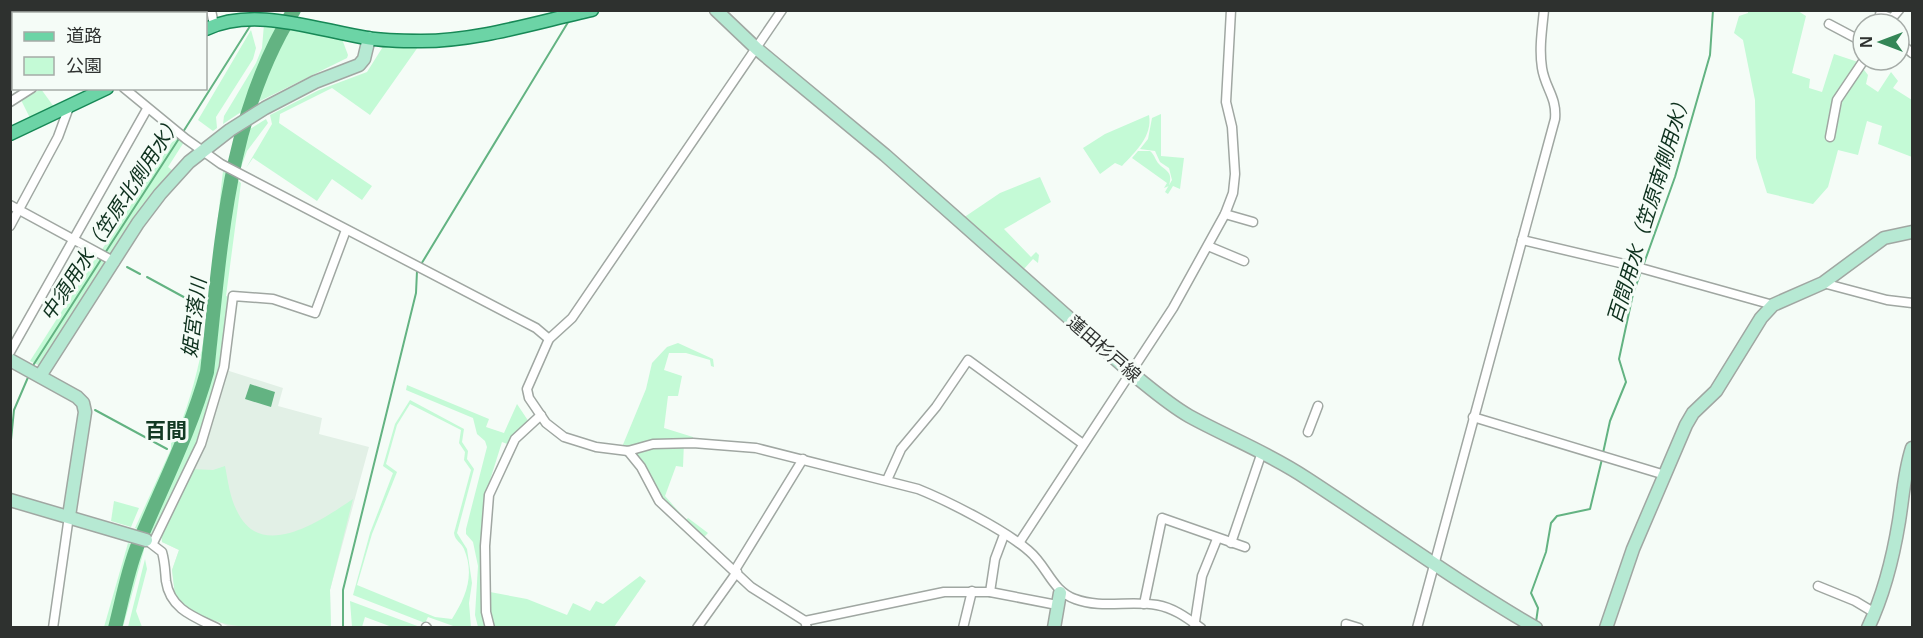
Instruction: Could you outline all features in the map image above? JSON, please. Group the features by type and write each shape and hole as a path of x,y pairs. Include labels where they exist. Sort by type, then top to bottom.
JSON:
{"main road":[{"path":"210,27 247,19 277,22 369,39 397,41 456,39 592,10"},
{"path":"10,134 103,90"}],"street":[{"path":"210,27 211,10"},
{"name":"蓮田杉戸線","path":"716,10 757,49 885,155 1130,372 1188,415 1262,452 1305,477 1432,565 1532,627"},
{"path":"782,10 572,318 549,339 526,389 529,398 554,431 564,437 592,446 628,451 653,444 693,443 756,448 888,480 942,498 1019,543 1042,563 1058,599 1054,627"},
{"path":"1019,543 1173,308 1225,214 1233,193 1235,174 1232,127 1226,102 1231,10"},
{"path":"1418,627 1432,565 1555,119 1556,104 1542,71 1540,49 1544,10"},
{"path":"1829,24 1851,36"},
{"path":"34,373 160,194 203,151 260,111 315,82 359,65 364,59 369,39"},
{"path":"1830,137 1837,100 1856,72"},
{"path":"10,102 29,90"},
{"path":"126,90 147,109 221,164 536,328 549,339"},
{"path":"10,225 15,207 58,137 69,107"},
{"path":"10,352 147,109"},
{"path":"15,207 112,261"},
{"path":"1225,214 1253,222"},
{"path":"149,542 201,444 224,367 233,296 273,298 315,313 346,230"},
{"path":"1606,627 1634,549 1689,419 1716,391 1761,318 1773,305 1823,283 1884,238 1912,232"},
{"path":"1522,240 1637,267 1773,305"},
{"path":"1208,246 1244,261"},
{"path":"1823,283 1887,300 1912,303"},
{"path":"10,360 77,397 84,407 53,627"},
{"path":"888,480 902,449 936,407 968,360 1083,444"},
{"path":"1308,432 1318,406"},
{"path":"490,627 486,612 485,546 489,495 515,439 541,415"},
{"path":"1473,417 1665,475"},
{"path":"1868,627 1883,596 1899,521 1903,484 1912,448"},
{"path":"628,451 641,466 659,501 751,587 806,624 944,592 972,591 1086,602 1144,604 1178,611 1196,626"},
{"path":"1231,543 1262,452"},
{"path":"697,627 736,571 803,459"},
{"path":"10,500 129,534 149,542 162,552 168,590 174,603 189,615 217,627"},
{"path":"1144,604 1162,518 1245,548"},
{"path":"990,592 995,559 1004,535"},
{"path":"1196,626 1202,576 1217,539"},
{"path":"1818,586 1855,601 1875,613"},
{"path":"963,627 972,591"},
{"path":"1346,627 1346,624 1359,627"}],"shaded area":[{"path":"226,370 283,388 278,406 322,418 319,434 369,447 330,590 331,627 230,627 192,610 175,595 172,570 179,550 162,542"},
{"path":"250,384 275,392 271,407 245,399"}],"green space":[{"path":"1748,11 1798,11 1806,16 1792,73 1810,79 1809,88 1822,92 1834,54 1851,60 1851,72 1866,72 1868,75 1866,84 1878,92 1891,72 1898,81 1893,88 1912,100 1912,157 1878,144 1882,126 1867,121 1858,155 1838,150 1828,187 1813,204 1767,193 1756,158 1755,100 1743,40 1734,33 1739,16"},
{"path":"264,24 281,28 244,110 223,124 224,116 256,63 262,48"},
{"path":"289,29 342,39 347,58 256,103 267,71"},
{"path":"251,30 256,48 253,59 216,117 217,128 213,131 198,120"},
{"path":"384,45 418,47 370,115 332,88 280,114 279,123 372,186 362,200 332,179 317,201 253,158 246,168 272,124 270,115 319,90 367,72"},
{"path":"42,90 54,107 30,118 21,100"},
{"path":"1161,114 1161,156 1184,158 1180,189 1173,186 1168,194 1165,192 1172,180 1169,168 1160,162 1155,151 1140,149 1148,139 1152,118"},
{"path":"1149,115 1150,123 1146,137 1137,149 1122,166 1115,163 1100,174 1083,148 1105,134"},
{"path":"266,119 268,123 247,151 240,170 237,168 247,131"},
{"path":"176,136 184,142 168,167 172,170 155,190 110,256 101,251"},
{"path":"1138,151 1152,153 1170,175 1169,186 1164,188 1167,183 1132,158"},
{"path":"223,171 227,174 207,354 185,432 141,531 135,528 171,449 171,441 174,440 187,408 196,375 209,308"},
{"path":"1040,177 1051,202 1004,229 1031,257 1036,252 1039,255 1038,263 1033,259 1023,270 963,218 1000,193"},
{"path":"235,178 241,183 226,296 229,297 221,367 198,445 154,535 146,533 195,427 216,353 223,259"},
{"path":"97,256 106,262 40,366 30,361"},
{"path":"678,343 713,359 714,367 711,366 710,360 686,353 669,353 664,370 682,376 678,396 668,396 664,428 693,437 693,441 684,442 683,467 676,466 665,496 686,520 688,518 708,533 703,538 660,498 622,447 646,389 652,363 667,347"},
{"path":"407,385 489,419 486,427 504,433 517,404 529,422 510,445 502,442 486,493 482,519 483,615 486,627 478,627 475,615 478,566 473,542 466,534 466,529 487,447 485,441 477,434 473,418 406,390"},
{"path":"410,400 464,429 462,442 468,451 467,459 474,469 457,533 467,549 472,583 469,603 471,627 456,627 428,617 425,623 353,595 370,533 393,473 383,466 395,424","holes":["410,404 461,430 459,443 465,452 464,460 471,470 454,533 464,549 469,577 465,594 452,619 435,617 357,585 372,534 397,472 386,464 397,425"]},
{"path":"225,466 237,511 248,526 261,534 276,535 293,532 326,517 353,499 330,590 331,627 269,628 227,624 207,618 190,609 175,595 172,570 179,550 162,542 161,533 192,469 213,470"},
{"path":"114,501 139,508 131,527 111,521"},
{"path":"128,543 133,545 110,627 104,627"},
{"path":"140,548 144,550 123,627 119,627"},
{"path":"145,559 147,569 136,611 142,627 128,627"},
{"path":"640,576 646,581 614,627 494,627 490,612 490,592 527,599 567,615 573,603 590,611 596,601 603,604"},
{"path":"350,601 420,627 392,627 365,617 362,627 352,627"}],"waterway":[{"name":"中須用水（笠原北側用水）","path":"257,16 261,10"},
{"name":"姫宮落川","path":"115,628 137,547 184,439 207,372 223,232 240,140 271,52 294,10"},
{"name":"百間用水（笠原南側用水）","path":"1603,453 1610,421 1626,382 1619,359 1633,294 1675,177 1710,55 1713,10"},
{"path":"420,266 570,19"},
{"name":"中須用水（笠原北側用水）","path":"183,132 252,23"},
{"name":"中須用水（笠原北側用水）","path":"105,253 180,137"},
{"name":"中須用水（笠原北側用水）","path":"32,367 102,258"},
{"path":"127,267 140,274"},
{"path":"343,628 343,590 416,293 417,271"},
{"path":"147,277 202,307"},
{"name":"中須用水（笠原北側用水）","path":"10,450 14,410 29,375"},
{"path":"95,410 167,449"},
{"name":"百間用水（笠原南側用水）","path":"1536,622 1538,608 1531,593 1546,552 1551,523 1557,516 1590,509 1602,459"}],"district":[{"name":"百間","path":"166,431"}]}
